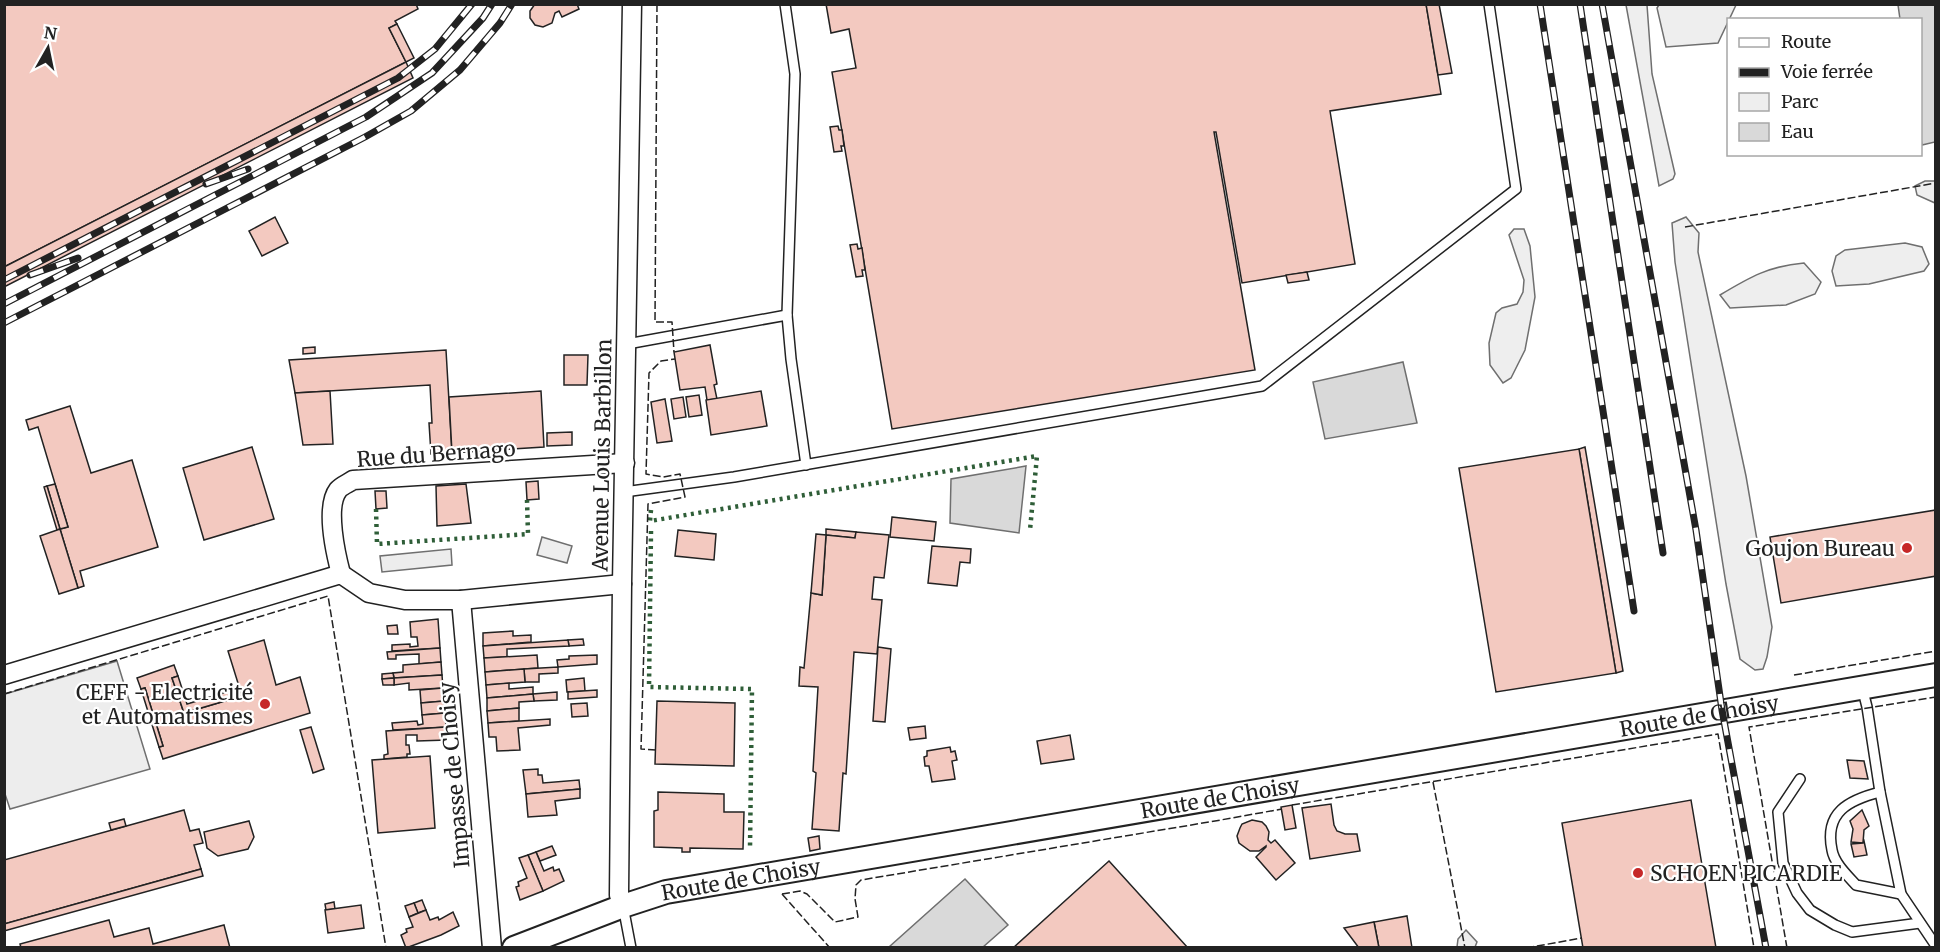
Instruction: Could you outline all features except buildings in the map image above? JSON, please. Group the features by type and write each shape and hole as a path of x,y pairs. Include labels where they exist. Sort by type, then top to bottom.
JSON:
{"street":[{"name":"Avenue Louis Barbillon","path":"622,906 619,895 622,584 632,4"},
{"name":"Rue du Bernago","path":"341,574 334,544 332,508 338,490 353,480 625,464"},
{"path":"4,675 341,574 369,593 405,600 461,600 622,584"},
{"name":"Impasse de Choisy","path":"461,600 492,948"},
{"name":"Route de Choisy","path":"514,948 622,906 675,890 1935,675"}],"lane":[{"path":"785,4 795,74 786,315 806,465"},
{"path":"624,492 734,477 1262,386 1516,189 1489,4"},
{"path":"627,344 786,315"},
{"path":"1862,687 1901,894 1935,946"},
{"path":"1800,779 1778,812 1783,863 1797,893 1810,910 1835,926 1852,932 1920,923"},
{"path":"1880,792 1858,798 1841,809 1835,818 1832,831 1832,851 1843,870 1856,885 1901,894"},
{"path":"622,906 631,948"}],"green space":[{"path":"1659,4 1736,5 1730,18 1727,18 1727,24 1718,43 1666,47 1657,8"},
{"path":"1626,5 1647,5 1652,74 1675,174 1673,179 1659,186"},
{"path":"1925,181 1935,181 1935,203 1917,195 1915,186"},
{"path":"1686,217 1699,233 1698,252 1746,476 1772,627 1763,669 1755,670 1740,659 1726,584 1675,262 1672,223"},
{"path":"1514,229 1524,229 1530,246 1535,297 1525,350 1511,378 1503,383 1490,365 1489,343 1496,313 1502,308 1517,304 1523,292 1524,280 1509,235"},
{"path":"1905,243 1922,247 1929,264 1924,271 1869,284 1836,286 1832,271 1836,256 1845,250"},
{"path":"1804,263 1821,282 1815,294 1786,305 1730,308 1720,295 1760,273"},
{"path":"542,537 572,546 567,563 537,555"},
{"path":"1466,930 1477,942 1475,947 1457,947 1458,939"}],"shaded area":[{"path":"451,549 452,565 382,572 380,556"},
{"path":"117,661 150,769 10,809 4,791 5,694"}],"water":[{"path":"1898,5 1935,5 1935,142 1922,145 1922,18 1900,18"},
{"path":"1403,362 1417,423 1325,439 1313,382"},
{"path":"1026,466 1019,533 950,523 951,479"},
{"path":"965,879 1008,925 983,947 889,947"}],"railway":[{"path":"4,280 398,78 435,49 472,4"},
{"path":"4,304 366,117 432,73 483,18 492,4"},
{"path":"4,323 365,137 411,111 460,70 500,23 512,4"},
{"path":"1540,4 1634,611"},
{"path":"1580,4 1663,553"},
{"path":"1602,4 1696,530 1722,710 1766,948"},
{"path":"206,184 248,169"},
{"path":"30,275 78,258"}],"hedge":[{"path":"651,510 650,521 1037,456 1030,530"},
{"path":"376,509 377,544 528,534 527,500"},
{"path":"651,531 649,687 752,689 750,848"}],"fence":[{"path":"657,4 655,322 672,322 674,352"},
{"path":"1685,227 1936,183"},
{"path":"656,750 641,749 648,504 685,497 680,474 663,477 646,474 649,373 661,361 675,359"},
{"path":"4,694 328,596 386,948"},
{"path":"1794,675 1936,651"},
{"path":"1787,948 1749,727 1936,697"},
{"path":"1292,805 1718,734 1754,948"},
{"path":"1433,782 1465,948"},
{"path":"782,894 800,891 807,894 835,922 858,917 855,899 856,885 861,880 1282,809"},
{"path":"782,894 830,948"},
{"path":"1526,948 1582,938"}],"place":[{"name":"Goujon Bureau","path":"1907,548"},
{"name":"CEFF - Electricité et Automatismes","path":"265,704"},
{"name":"SCHOEN PICARDIE","path":"1638,873"}]}
